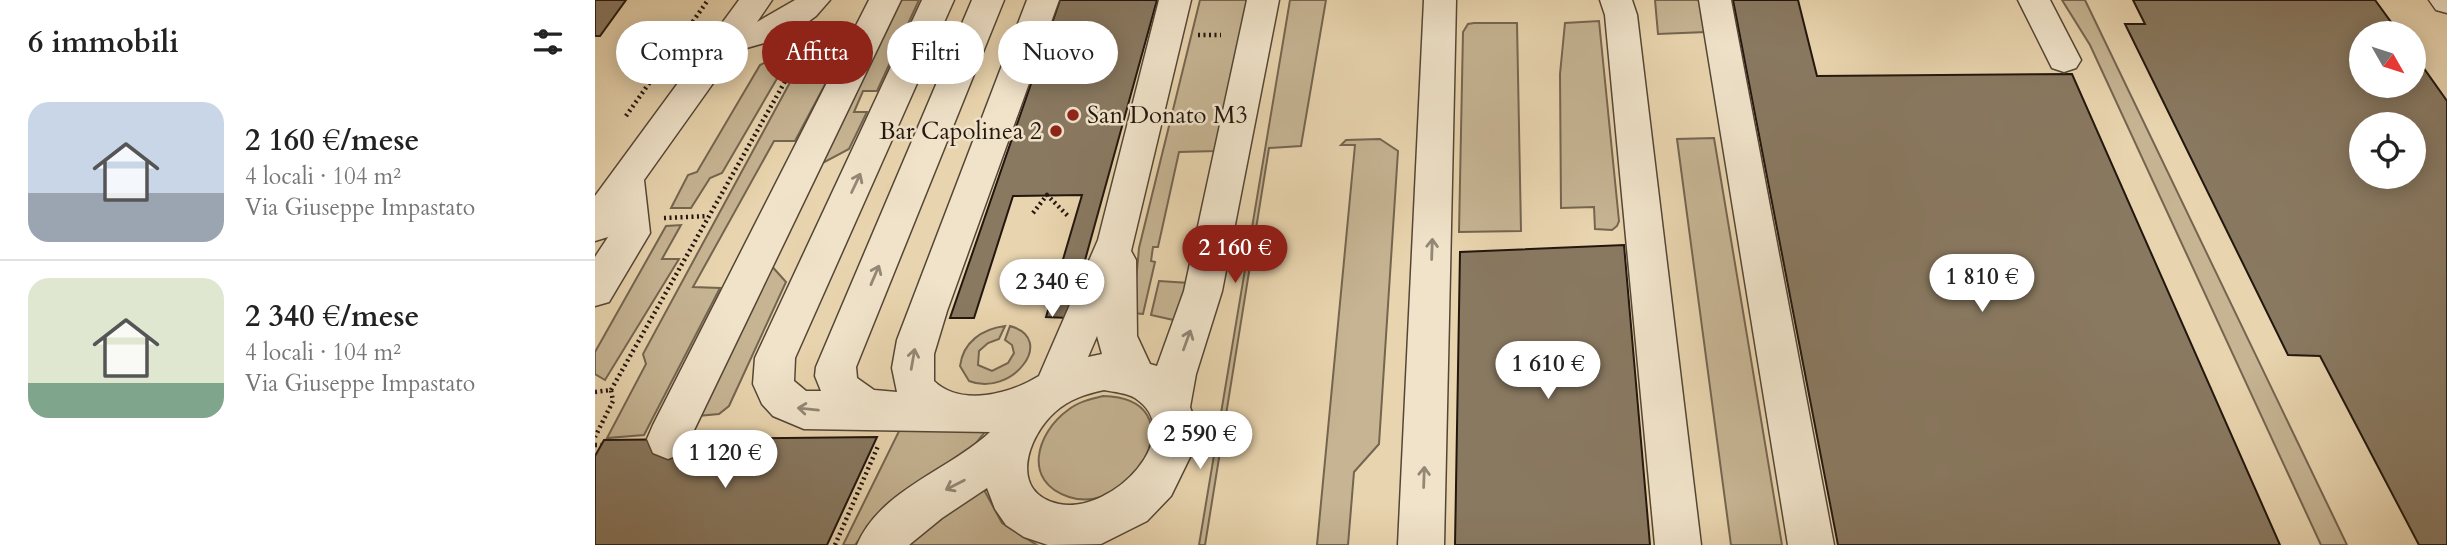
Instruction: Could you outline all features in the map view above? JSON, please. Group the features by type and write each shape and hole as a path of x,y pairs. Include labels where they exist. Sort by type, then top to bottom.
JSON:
{"street":[{"path":"742,21 756,0"},
{"path":"748,37 783,24 814,0"},
{"path":"668,439 885,0"},
{"path":"938,0 772,365 773,387 796,408 814,411 995,413 1047,394 1071,380 1096,373 1135,376 1156,388 1170,406 1176,427 1173,451 1162,475 1104,531 1094,545"},
{"path":"885,410 853,401 844,394 836,379 836,367 988,0"},
{"path":"945,411 932,404 916,389 911,378 911,363 927,311 1043,0"},
{"path":"1132,506 1110,518 1088,525 1065,527 1044,522 1026,513 1013,499 1006,483 1004,463 1008,443 1016,427 1047,394 1110,256 1175,0"},
{"path":"1170,406 1175,374 1203,291 1263,0"},
{"path":"1421,545 1440,0"},
{"path":"1616,0 1621,15 1678,545"},
{"path":"1715,0 1811,545"},
{"path":"2034,0 2064,60"},
{"path":"595,226 626,178 696,84"},
{"path":"595,290 631,233 626,178"},
{"path":"1110,256 1117,336 1120,349 1135,376"},
{"path":"880,545 910,512 978,472 1008,443"}],"path":[{"path":"626,116 708,0"},
{"path":"1189,35 1227,35"},
{"path":"595,437 613,401 611,390 784,84"},
{"path":"1033,213 1047,195 1069,216"},
{"path":"658,219 709,215"},
{"path":"595,392 611,390"},
{"path":"835,545 885,410"}],"shaded area":[{"path":"898,0 919,0 909,21 888,21"},
{"path":"1200,0 1247,0 1216,151 1179,152 1158,247 1153,247 1151,261 1155,262 1143,314 1133,313 1139,248"},
{"path":"1290,0 1326,0 1301,146 1269,148 1205,545 1199,545"},
{"path":"1655,0 1700,0 1706,32 1658,34"},
{"path":"2062,0 2085,0 2347,545 2321,545 2090,45"},
{"path":"1599,21 1619,221 1612,230 1595,229 1594,207 1561,208 1560,74 1565,23"},
{"path":"887,23 887,69 877,91 863,91 854,112 867,112 849,149 819,165 858,84 873,84 873,52"},
{"path":"1517,23 1521,231 1459,232 1463,32 1468,24"},
{"path":"762,64 762,84 774,84 722,173 710,178 691,208 671,208 688,175 697,172"},
{"path":"789,84 825,84 795,141 774,141 693,287 720,288 644,435 607,438 646,364 643,354"},
{"path":"1714,138 1782,545 1731,545 1677,139"},
{"path":"1380,139 1398,151 1379,444 1354,472 1348,545 1317,545 1355,145 1341,145 1346,140"},
{"path":"681,225 662,259 679,259 605,380 595,374 595,352 666,226"},
{"path":"769,263 786,282 729,406 719,414 697,416"},
{"path":"1159,281 1189,283 1178,321 1151,315"},
{"path":"1005,326 999,339 988,343 979,351 978,365 992,371 1008,363 1014,353 1012,345 1005,340 1010,326 1024,333 1030,342 1029,354 1023,365 1000,381 985,384 969,381 960,366 965,350 981,334"},
{"path":"1103,396 1132,402 1147,416 1152,434 1146,455 1134,475 1115,490 1093,499 1069,497 1054,490 1045,480 1040,469 1042,444 1048,431 1068,410"},
{"path":"903,423 983,429 984,433 972,448 864,533 855,545 843,545"},
{"path":"983,488 1002,523 1037,545 900,545"}],"building":[{"path":"595,0 626,0 600,36 595,36"},
{"name":"San Donato M3","path":"1060,0 1157,0 1069,318 1046,317 1082,195 1013,196 974,318 950,318 1031,84 1118,84 1118,21 1053,21"},
{"path":"1733,0 1798,0 1817,76 2072,74 2280,545 1838,545"},
{"path":"2133,0 2375,0 2390,21 2349,21 2349,98 2426,98 2426,71 2447,101 2447,545 2419,545 2320,356 2288,355 2125,24 2145,24"},
{"path":"1624,245 1650,545 1455,545 1460,252"},
{"path":"877,437 827,545 595,545 595,456 604,440"}],"place":[{"name":"San Donato M3","path":"1073,115"},
{"name":"Bar Capolinea 2","path":"1056,131"}]}
